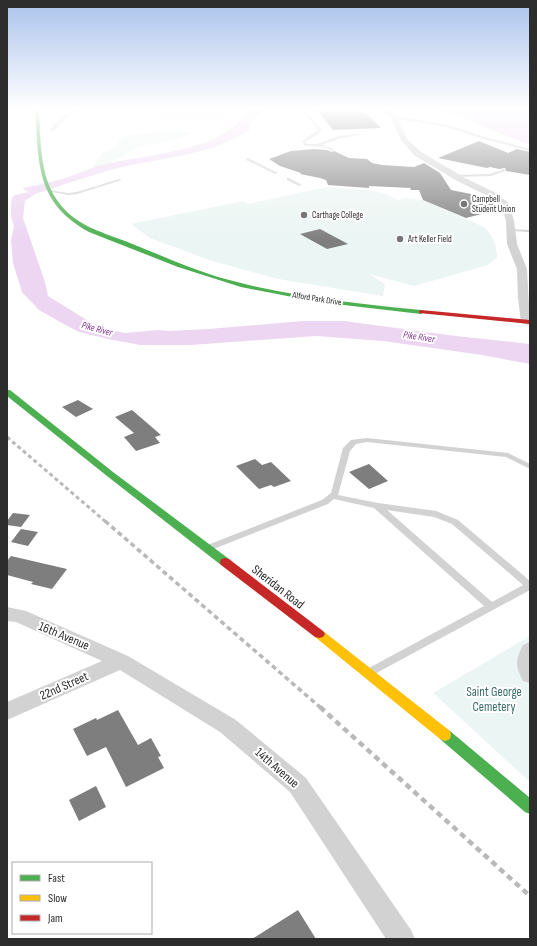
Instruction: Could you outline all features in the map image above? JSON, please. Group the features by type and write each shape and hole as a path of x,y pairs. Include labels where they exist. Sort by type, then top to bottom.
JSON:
{"main road":[{"name":"Alford Park Drive","path":"42,153 50,192 57,204 79,222 94,232 114,238 149,256 203,275 305,298 404,312 529,322"},
{"path":"65,188 74,204"},
{"name":"Alford Park Drive","path":"91,219 114,238"},
{"name":"Sheridan Road","path":"7,392 78,450 369,674 530,807"}],"street":[{"path":"417,153 491,194 506,205 512,244 522,269 523,298 529,322"},
{"name":"16th Avenue","path":"7,614 19,616 121,660"},
{"path":"530,650 525,658 530,674"},
{"name":"22nd Street","path":"7,711 121,660"},
{"name":"14th Avenue","path":"121,660 228,726 298,785 402,939"}],"lane":[{"path":"247,159 276,173"},
{"path":"456,176 491,175 504,170"},
{"path":"288,179 300,186"},
{"path":"50,192 65,188 86,191 120,180"},
{"path":"511,230 530,231"},
{"path":"208,549 325,502 334,494 346,450 354,442 367,440 508,455 530,467"},
{"path":"331,496 377,506 436,514 455,522 530,586 369,674"},
{"path":"377,506 492,607"}],"green space":[{"path":"102,153 127,153 110,163 92,168"},
{"path":"327,187 368,190 388,195 398,200 405,198 423,200 484,227 494,241 497,258 488,265 414,286 369,274 385,284 383,296 278,279 209,260 150,238 131,224 243,201 248,204"},
{"name":"Saint George Cemetery","path":"530,636 530,782 433,693"}],"water":[{"name":"Pike River","path":"191,153 101,173 35,194 25,201 23,218 45,282 48,296 90,322 109,330 125,333 158,330 169,331 208,329 303,321 344,321 530,344 530,364 482,355 383,341 316,336 191,345 140,345 79,332 39,310 22,292 13,263 11,240 14,226 11,216 12,198 15,195 29,192 23,188 62,179 105,164 159,154"}],"building":[{"path":"285,153 339,153 349,158 367,159 372,163 382,165 414,167 424,163 440,173 451,190 481,196 492,201 495,207 485,213 466,218 423,200 419,190 410,190 411,188 369,186 369,188 328,185 326,180 300,174 301,173 280,166 269,159"},
{"path":"450,153 530,153 530,175 506,171 505,168 487,168 438,158"},
{"path":"320,229 348,244 327,249 300,234"},
{"path":"78,400 93,409 76,417 62,407"},
{"path":"132,410 161,435 155,437 160,443 136,451 124,437 134,433 115,417"},
{"path":"255,459 262,465 271,462 291,481 274,487 271,485 259,489 236,466"},
{"path":"369,464 388,481 369,489 349,472"},
{"path":"13,513 30,515 21,527 7,525 7,521"},
{"path":"21,529 38,532 28,546 11,542"},
{"path":"11,556 67,569 52,589 31,584 33,582 7,575 7,561"},
{"path":"118,710 138,745 151,738 161,756 158,757 164,768 126,787 106,747 87,756 73,729"},
{"path":"96,786 106,807 79,821 69,800"},
{"path":"298,910 316,939 252,939"}],"railway":[{"path":"7,437 106,522"},
{"path":"105,521 321,708"},
{"path":"320,707 530,896"}],"traffic: fast":[{"path":"40,153 45,182 56,202 69,216 80,224 103,236 123,242 180,266 216,278 266,291 318,300 421,312"},
{"path":"7,392 110,474 225,562"},
{"path":"445,735 530,807"}],"traffic: slow":[{"path":"319,634 445,735"}],"traffic: jam":[{"path":"421,312 530,322"},
{"path":"225,562 319,634"}],"place":[{"name":"Campbell Student Union","path":"464,204"},
{"name":"Carthage College","path":"304,215"},
{"name":"Art Keller Field","path":"400,239"}]}
